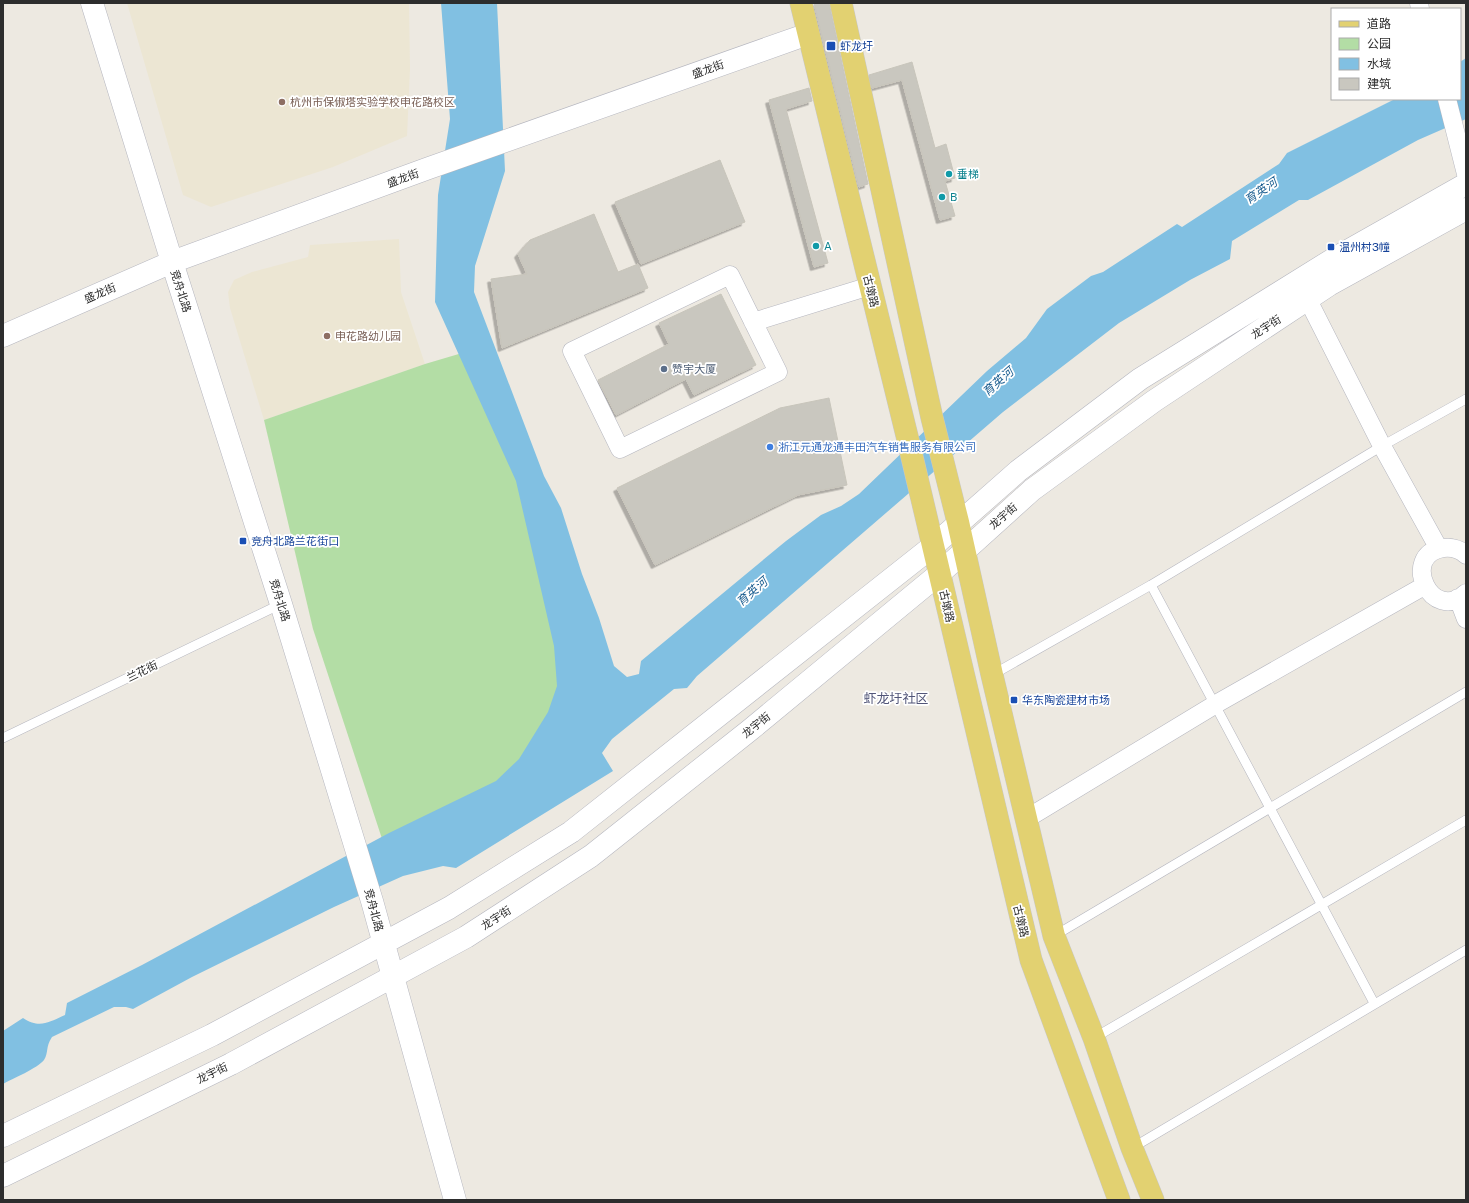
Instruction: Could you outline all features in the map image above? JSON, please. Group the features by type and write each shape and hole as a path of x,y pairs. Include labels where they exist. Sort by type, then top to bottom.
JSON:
{"main road":[{"name":"古墩路","path":"801,3 908,440 1031,960 1119,1200"},
{"path":"846,5 932,418 958,522 992,675 1054,936 1094,1038 1132,1148 1153,1200"}],"street":[{"name":"竞舟北路","path":"92,3 172,262 281,604 372,901 455,1200"},
{"name":"盛龙街","path":"3,336 172,262 429,168 526,135 808,34"},
{"path":"1447,100 1466,174"},
{"name":"龙宇街","path":"3,1136 212,1036 449,908 571,832 933,546 958,522 1018,471 1140,379 1334,258 1466,184"},
{"name":"龙宇街","path":"3,1176 231,1064 466,937 591,856 750,730 940,574 964,550 1032,490 1154,401 1329,285 1466,209"},
{"path":"730,275 753,322 778,372 620,449 572,352 730,275"},
{"path":"753,322 870,286"},
{"path":"1308,300 1382,446 1439,549"},
{"path":"1466,556 1456,549 1439,549 1426,560 1422,568 1424,586 1435,597 1442,600 1462,596 1466,620"},
{"path":"1026,819 1216,704 1424,586"}],"lane":[{"path":"992,675 1151,584 1382,446 1466,399"},
{"path":"1151,584 1374,1003"},
{"name":"兰花街","path":"3,738 281,604"},
{"path":"1054,936 1466,692"},
{"path":"1094,1038 1466,820"},
{"path":"1132,1148 1374,1003 1466,950"}],"shaded area":[{"name":"杭州市保俶塔实验学校申花路校区","path":"127,3 409,3 410,69 407,136 333,167 211,207 183,195"},
{"name":"申花路幼儿园","path":"399,239 401,292 425,364 264,420 230,308 228,292 234,280 252,272 308,257 310,245"}],"green space":[{"path":"479,348 600,728 389,860 313,629 264,420 425,364"}],"water":[{"name":"育英河","path":"441,3 497,3 505,171 475,266 474,292 544,476 561,508 614,666 627,677 639,674 641,661 786,541 821,515 841,506 859,494 987,371 1026,338 1047,309 1091,276 1103,272 1177,224 1182,227 1279,164 1287,153 1393,100 1461,100 1461,61 1466,58 1466,119 1418,140 1308,200 1299,200 1232,241 1230,259 1190,280 1119,323 1003,412 697,676 687,688 674,689 612,739 602,753 613,771 456,868 443,866 403,876 334,907 192,977 133,1009 126,1007 114,1007 52,1037 48,1044 44,1060 41,1063 31,1070 3,1084 3,1031 23,1018 40,1024 65,1015 67,1003 142,965 389,833 496,781 519,759 548,712 557,686 554,646 516,481 435,302 438,195 450,119"}],"building":[{"path":"814,3 829,3 868,184 859,187"},
{"path":"912,62 935,148 946,144 955,178 945,181 955,216 940,220 902,80 872,88 869,75"},
{"path":"809,88 812,101 786,109 828,263 814,267 769,100"},
{"path":"720,160 745,222 641,264 615,202"},
{"path":"594,214 618,272 638,264 648,288 502,348 491,279 527,274 518,254 530,240"},
{"path":"721,294 756,365 694,395 686,379 616,415 598,380 669,344 659,323"},
{"name":"浙江元通龙通丰田汽车销售服务有限公司","path":"829,398 847,485 798,495 655,565 617,488 780,408"}],"place":[{"name":"虾龙圩","path":"831,46"},
{"name":"杭州市保俶塔实验学校申花路校区","path":"282,102"},
{"name":"垂梯","path":"949,174"},
{"name":"B","path":"942,197"},
{"name":"A","path":"816,246"},
{"name":"温州村3幢","path":"1331,247"},
{"name":"申花路幼儿园","path":"327,336"},
{"name":"赞宇大厦","path":"664,369"},
{"name":"浙江元通龙通丰田汽车销售服务有限公司","path":"770,447"},
{"name":"竞舟北路兰花街口","path":"243,541"},
{"name":"华东陶瓷建材市场","path":"1014,700"}],"district":[{"name":"虾龙圩社区","path":"896,698"}]}
